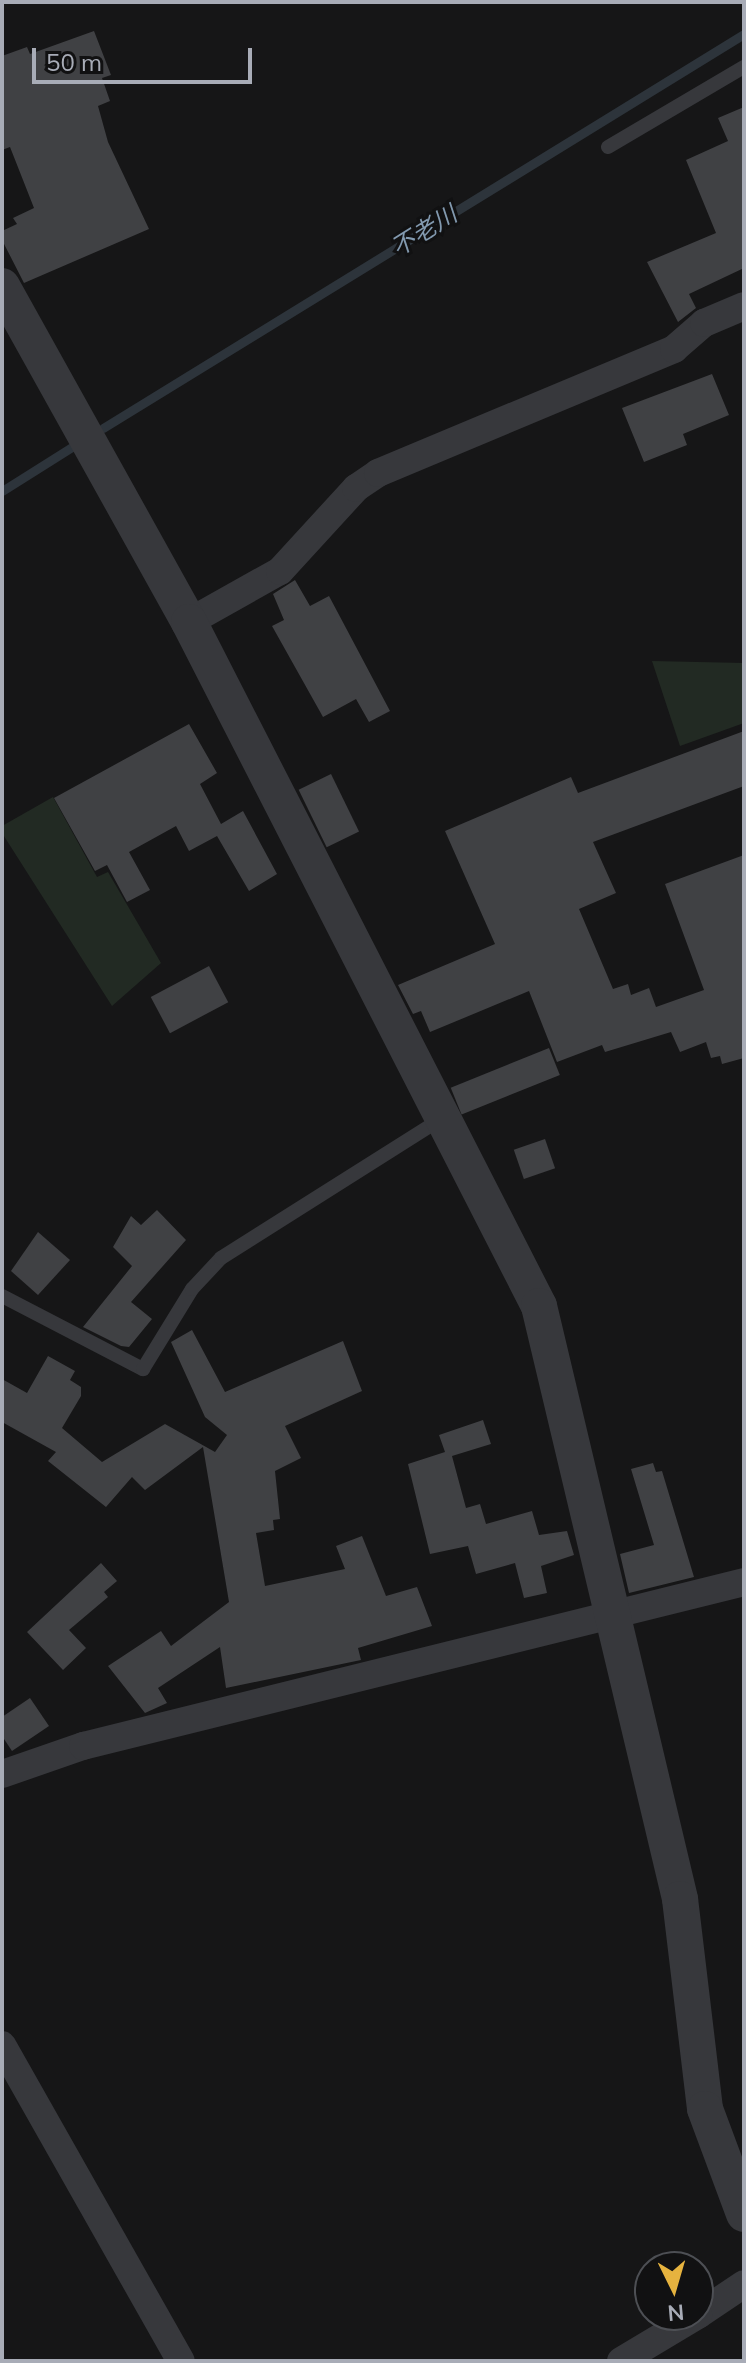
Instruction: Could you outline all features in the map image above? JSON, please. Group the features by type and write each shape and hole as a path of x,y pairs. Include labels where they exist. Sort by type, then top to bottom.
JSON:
{"street":[{"path":"2,286 76,426 189,622 539,1306 680,1899 705,2109 744,2214"},
{"path":"189,622 280,571 356,488 378,473 674,349 704,323 744,306"},
{"path":"2,1774 83,1746 611,1619 744,1582"},
{"path":"2,2045 181,2361"},
{"path":"714,2304 744,2284"},
{"path":"621,2361 671,2331"}],"lane":[{"path":"608,147 744,67"},
{"path":"2,1296 143,1369 192,1289 221,1258 444,1116"}],"shaded area":[{"path":"652,661 744,663 744,723 680,746"},
{"path":"53,797 97,877 108,872 161,963 112,1006 2,833 2,826"}],"building":[{"path":"94,31 111,75 102,78 110,101 98,106 108,142 149,229 24,283 2,240 2,231 17,224 13,218 34,208 10,147 2,150 2,56 27,47 30,54"},
{"path":"744,107 744,268 689,294 696,308 678,322 647,262 716,233 686,160 728,141 718,118"},
{"path":"712,374 729,415 683,434 687,445 644,462 622,408"},
{"path":"295,580 310,606 329,596 390,711 369,722 356,699 323,717 272,626 284,620 273,594"},
{"path":"189,724 217,773 200,784 221,824 243,811 277,874 249,891 217,836 189,851 176,826 129,852 150,890 127,902 107,865 95,871 54,798"},
{"path":"744,731 744,786 593,842 616,893 579,909 613,989 628,984 631,995 649,988 656,1007 704,990 665,884 744,855 744,1058 722,1064 720,1056 711,1058 706,1042 680,1052 671,1032 605,1052 602,1045 557,1062 529,991 430,1032 421,1011 413,1014 398,985 495,944 445,831 571,777 578,793"},
{"path":"331,774 359,832 327,847 299,790"},
{"path":"209,966 228,1002 170,1033 151,997"},
{"path":"549,1048 560,1075 462,1115 451,1088"},
{"path":"545,1139 555,1168 524,1179 514,1150"},
{"path":"157,1210 186,1240 131,1302 152,1319 129,1347 121,1346 83,1327 132,1266 113,1247 131,1216 141,1225"},
{"path":"38,1232 70,1260 38,1295 11,1271"},
{"path":"192,1330 225,1392 343,1341 362,1391 285,1426 301,1458 275,1471 280,1519 273,1520 274,1530 256,1533 265,1586 345,1569 336,1546 362,1536 386,1596 417,1587 432,1626 358,1648 361,1660 226,1688 220,1647 158,1688 167,1703 145,1713 108,1666 161,1631 171,1646 229,1602 203,1447 145,1490 132,1477 106,1507 48,1461 56,1452 2,1422 2,1379 27,1393 48,1356 75,1371 70,1380 81,1387 81,1396 62,1428 102,1462 165,1424 215,1452 227,1435 205,1417 171,1342"},
{"path":"483,1420 491,1444 452,1456 466,1508 480,1504 486,1524 532,1511 539,1535 567,1531 574,1555 541,1566 547,1593 524,1598 515,1563 476,1574 468,1546 430,1554 408,1464 445,1452 439,1435"},
{"path":"653,1463 656,1472 662,1471 694,1577 629,1593 620,1554 654,1545 631,1469"},
{"path":"101,1563 117,1581 104,1592 108,1597 69,1630 86,1648 63,1670 27,1632"},
{"path":"30,1698 49,1726 12,1751 2,1736 2,1717"}],"waterway":[{"name":"不老川","path":"103,428 744,34"},
{"name":"不老川","path":"2,491 72,447"}]}
